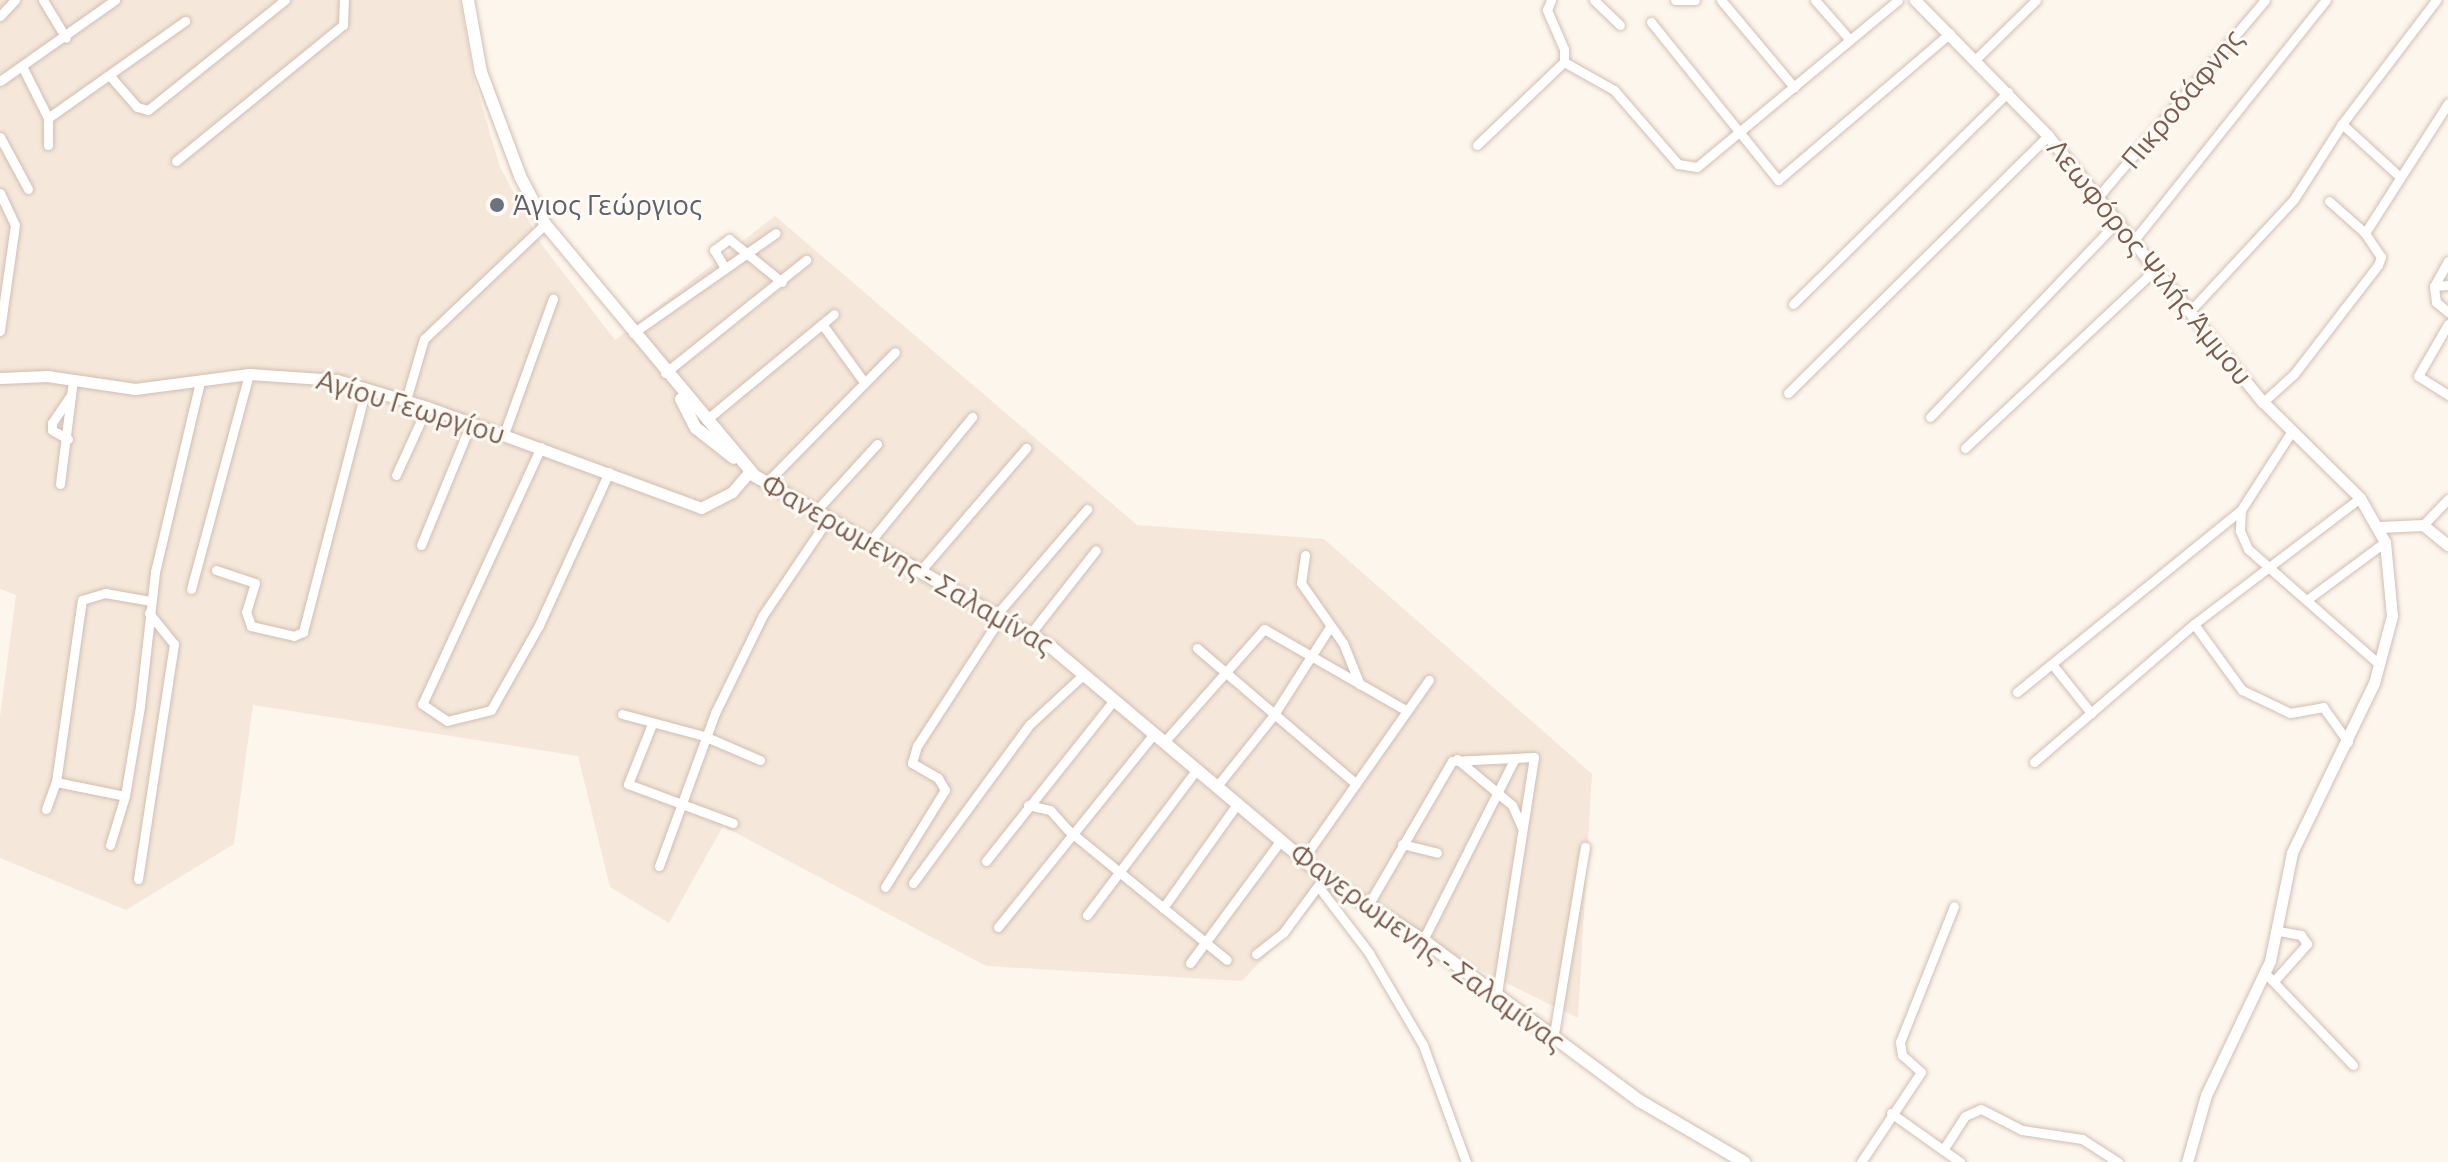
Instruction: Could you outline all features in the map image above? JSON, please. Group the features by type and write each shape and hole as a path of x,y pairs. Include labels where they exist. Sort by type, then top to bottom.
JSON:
{"main road":[{"name":"Φανερωμενης - Σαλαμίνας","path":"468,0 481,72 520,176 545,224 674,384 745,466 765,484 922,569 1031,633 1238,803 1303,859 1321,881 1423,940 1553,1040 1640,1101 1744,1162"},
{"path":"674,384 696,428 745,466"}],"street":[{"path":"0,16 15,0"},
{"path":"43,0 66,38"},
{"path":"0,81 66,38 115,0"},
{"path":"110,76 137,107 148,110 285,0"},
{"path":"176,161 339,29 346,20 344,0"},
{"path":"1477,145 1564,62 1564,49 1548,14 1551,0"},
{"path":"1594,0 1620,25"},
{"path":"1675,0 1695,0"},
{"path":"1721,0 1794,87"},
{"path":"1815,0 1850,40"},
{"path":"1564,62 1622,96 1686,168 1697,167 1743,132 1898,0"},
{"name":"Λεωφόρος Ψιλής Άμμου","path":"1915,0 2048,136 2158,267 2263,402 2360,498 2380,527 2385,542 2392,616 2379,664 2348,742 2292,853 2270,978 2211,1084 2187,1162"},
{"path":"1976,59 2036,0"},
{"name":"Πικροδάφνης","path":"2098,197 2265,0"},
{"path":"2135,239 2326,0"},
{"path":"2191,310 2294,199 2342,124 2436,0"},
{"path":"48,118 185,21"},
{"path":"1651,22 1743,132 1778,180 1950,33"},
{"path":"22,66 48,118 48,145"},
{"path":"1793,304 2008,92"},
{"path":"2365,233 2448,103"},
{"path":"2342,124 2400,177"},
{"path":"1788,393 2048,136"},
{"path":"0,137 28,189"},
{"path":"0,193 15,225 0,331"},
{"path":"2263,402 2294,374 2381,257 2365,233 2329,201"},
{"path":"1930,417 2119,220"},
{"path":"406,400 424,339 545,224"},
{"path":"633,333 776,233"},
{"path":"725,268 714,250 723,241 733,240 782,282"},
{"path":"665,373 806,260"},
{"path":"2448,261 2434,286 2436,302 2448,312"},
{"path":"1965,448 2158,267"},
{"path":"2434,286 2448,285"},
{"path":"504,434 553,299"},
{"path":"706,420 834,314"},
{"path":"822,324 864,382"},
{"path":"2448,324 2419,369 2422,381 2448,395"},
{"path":"765,484 895,352"},
{"path":"191,589 249,374"},
{"name":"Αγίου Γεωργίου","path":"0,378 73,380 135,389 249,374 305,375 366,388 427,407 701,508 724,498 745,466"},
{"path":"60,484 73,380"},
{"path":"110,845 125,796 151,601 200,382"},
{"path":"216,570 255,583 246,612 251,626 294,636 303,632 366,388"},
{"path":"68,439 52,430 52,423 71,395"},
{"path":"396,475 427,407"},
{"path":"869,543 972,417"},
{"path":"421,545 471,423"},
{"path":"2017,692 2241,510 2292,431"},
{"path":"815,512 877,444"},
{"path":"541,447 422,704 447,721 491,710 539,625 609,472"},
{"path":"922,569 1026,448"},
{"path":"2034,762 2194,624 2360,498"},
{"path":"2423,525 2448,499"},
{"path":"885,887 945,790 910,757 993,629 998,613 1087,509"},
{"path":"2241,510 2243,543 2379,664"},
{"path":"659,866 704,736 763,615 827,520"},
{"path":"2380,527 2423,525 2448,545"},
{"path":"2308,599 2385,542"},
{"path":"1031,633 1096,550"},
{"path":"1305,555 1301,583 1346,647 1360,685"},
{"path":"46,809 56,782 82,600 105,593 151,601"},
{"path":"138,879 174,644 149,613"},
{"path":"2194,624 2242,690 2290,713 2323,707 2348,742"},
{"path":"1217,786 1273,716 1330,627"},
{"path":"998,927 1159,738 1225,673 1264,629 1407,711"},
{"path":"1197,648 1356,784"},
{"path":"2052,664 2091,713"},
{"path":"913,883 1029,725 1084,674"},
{"path":"1303,859 1429,680"},
{"path":"986,861 1114,700"},
{"path":"622,714 704,736 760,760"},
{"path":"652,724 627,782 733,823"},
{"path":"1367,907 1442,775 1457,759 1534,757 1497,994"},
{"path":"1423,940 1515,758"},
{"path":"1457,759 1512,805 1522,827"},
{"path":"1087,915 1197,769"},
{"path":"56,782 125,796"},
{"path":"1163,908 1238,803"},
{"path":"1028,805 1043,805 1227,960"},
{"path":"1190,963 1281,840"},
{"path":"1402,844 1437,853"},
{"path":"1553,1040 1585,847"},
{"path":"1256,954 1283,933 1321,881 1369,953 1400,1014 1423,1045 1466,1162"},
{"path":"1861,1162 1921,1072 1902,1055 1900,1042 1954,906"},
{"path":"2279,931 2301,935 2307,944 2270,978 2353,1065"},
{"path":"1943,1150 1965,1116 1981,1109 2022,1130 2082,1139 2118,1162"},
{"path":"1891,1113 1960,1162"}],"shaded area":[{"path":"0,0 460,0 473,76 500,167 542,245 615,340 775,216 1137,525 1324,539 1592,774 1578,1018 1324,894 1242,981 986,966 723,826 669,923 610,887 578,756 253,705 234,844 126,910 0,858 0,717 16,595 0,589"}],"place":[{"name":"Άγιος Γεώργιος","path":"497,205"}]}
